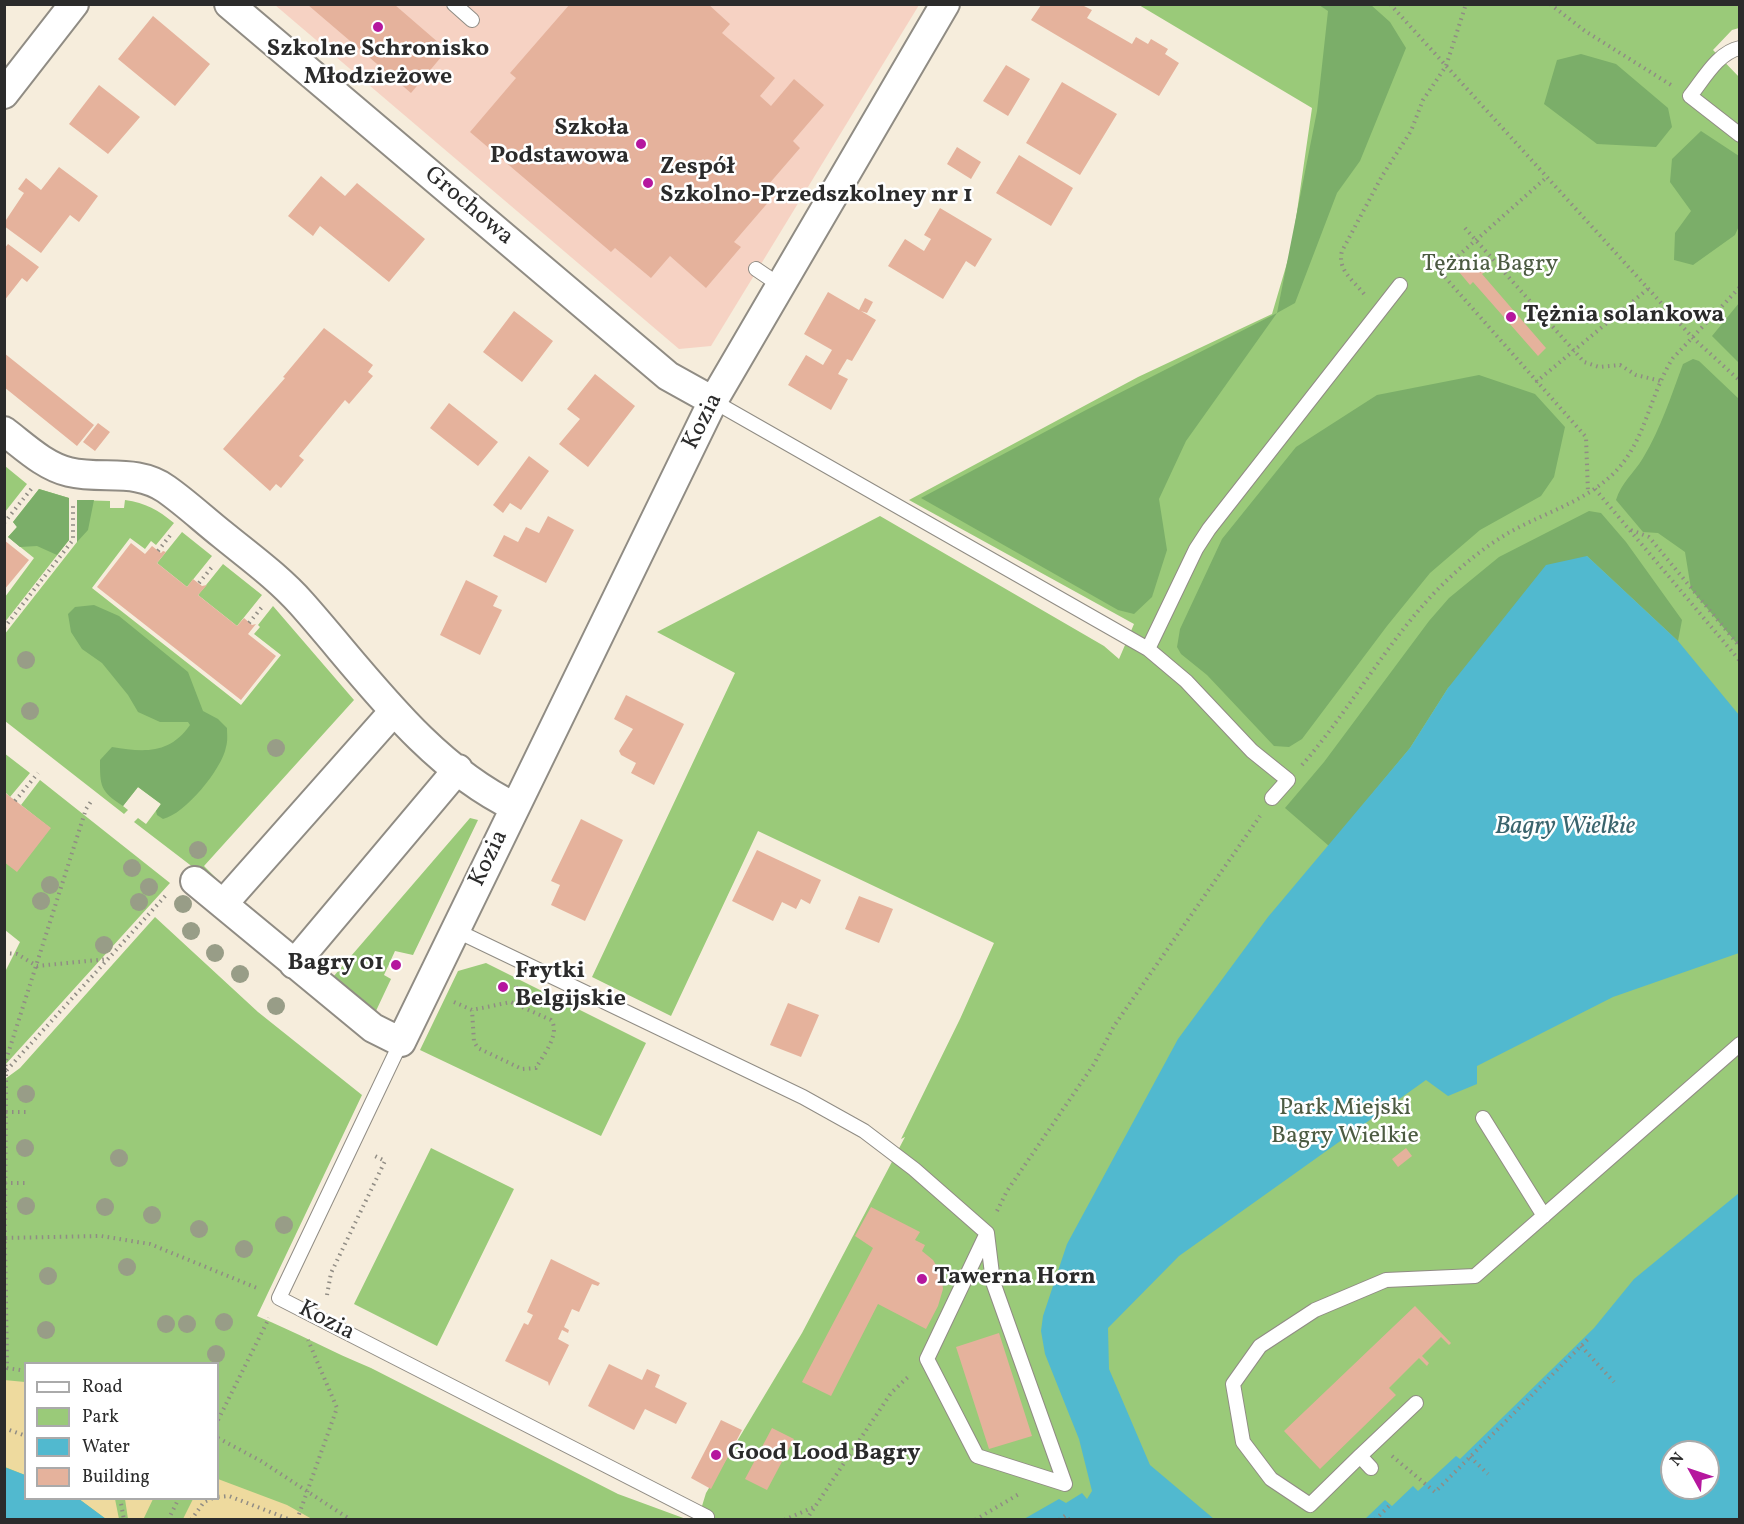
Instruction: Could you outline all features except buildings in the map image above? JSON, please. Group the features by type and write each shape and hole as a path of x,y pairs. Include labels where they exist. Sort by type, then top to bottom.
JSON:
{"street":[{"path":"4,94 74,4"},
{"name":"Grochowa","path":"228,4 668,375 713,401"},
{"name":"Kozia","path":"400,1042 713,401 945,4"},
{"path":"4,431 41,459 72,473 127,475 144,478 167,490 286,587 394,711 458,769 498,798 515,807"},
{"path":"223,904 394,711"},
{"path":"294,964 458,769"},
{"path":"182,886 223,904 373,1028 400,1042"}],"lane":[{"path":"454,4 472,20"},
{"path":"1740,48 1730,50 1710,69 1690,96 1740,135"},
{"path":"756,269 781,286"},
{"path":"1148,649 1196,549 1209,529 1400,285"},
{"path":"713,401 1148,649 1186,681 1252,751 1288,780 1272,798"},
{"path":"455,930 803,1097 864,1131 914,1169 987,1233 993,1282 1065,1484 977,1456 927,1359 987,1233"},
{"name":"Kozia","path":"400,1042 353,1146 279,1298 697,1516"},
{"path":"1416,1403 1310,1505 1271,1479 1243,1442 1233,1384 1260,1346 1316,1310 1386,1280 1475,1276 1740,1044"},
{"path":"1483,1118 1544,1216"},
{"path":"1360,1456 1371,1468"}],"path":[{"path":"1390,4 1692,337 1740,381"},
{"path":"1378,313 1344,271 1340,261 1382,176 1411,131 1423,100 1446,66 1466,4"},
{"path":"1550,4 1585,31 1690,96"},
{"path":"1440,272 1547,177"},
{"path":"1465,228 1572,350 1589,365 1620,365 1632,373 1661,381"},
{"path":"1429,260 1586,437 1588,494"},
{"path":"1288,780 1312,753 1438,589 1469,561 1509,532 1588,494 1629,454 1642,430 1661,381 1673,358 1740,287"},
{"path":"1536,382 1649,288"},
{"path":"4,628 73,540 72,473"},
{"path":"4,523 36,483"},
{"path":"1595,489 1740,661"},
{"path":"1629,530 1649,537 1740,647"},
{"path":"158,551 173,532"},
{"path":"199,583 213,566"},
{"path":"249,623 263,606"},
{"path":"15,801 38,772"},
{"path":"987,1233 1007,1191 1088,1073 1114,1026 1272,798"},
{"path":"24,1371 6,1368 6,1060 86,809 92,800"},
{"path":"5,1072 108,959 182,886"},
{"path":"4,953 17,954 37,966 108,959"},
{"path":"512,1002 551,1020 555,1026 555,1033 536,1068 522,1069 478,1048 474,1042 472,1010 512,1002"},
{"path":"6,1112 29,1112"},
{"path":"297,1520 337,1408 306,1336 327,1296 331,1273 385,1161 353,1146"},
{"path":"5,1183 27,1183"},
{"path":"5,1238 101,1236 150,1244 191,1259 279,1298 219,1418"},
{"path":"1391,1454 1435,1492 1590,1337"},
{"path":"1581,1346 1614,1382"},
{"path":"806,1520 891,1393 927,1359"},
{"path":"4,1428 24,1435"},
{"path":"219,1439 308,1490 351,1520"},
{"path":"1470,1457 1488,1474"},
{"path":"975,1520 1047,1478"},
{"path":"219,1497 229,1496 291,1520"},
{"path":"120,1500 124,1520"},
{"path":"168,1520 178,1500"},
{"path":"191,1520 204,1502 208,1500"},
{"path":"1375,1520 1392,1503"},
{"path":"784,1520 814,1507"},
{"path":"1059,1520 1066,1515 1069,1520"}],"shaded area":[{"name":"Zespół Szkolno-Przedszkolney nr 1","path":"275,5 919,5 711,346 679,349"}],"green space":[{"name":"Park Miejski Bagry Wielkie","path":"1319,4 1326,9 1325,5 1739,5 1739,28 1732,30 1713,50 1740,78 1739,1519 698,1519 706,1493 802,1333 905,1137 901,1139 960,1019 994,943 758,831 671,1016 592,977 735,673 657,632 880,516 1104,646 1119,659 1134,624 909,500 1138,377 1272,314 1292,246 1312,108 1139,5"},
{"path":"1319,5 1371,5 1390,22 1406,48 1360,161 1337,193 1295,303 1277,313 1317,111 1328,11"},
{"path":"1581,54 1616,64 1668,108 1672,127 1656,147 1597,144 1544,104 1557,60"},
{"path":"1701,131 1739,156 1739,226 1735,235 1693,265 1674,260 1675,233 1691,211 1670,182 1672,159"},
{"path":"1739,303 1739,363 1712,336"},
{"path":"1277,313 1186,441 1159,499 1167,550 1152,597 1134,614 1118,610 921,498 1086,410"},
{"path":"1693,359 1699,361 1739,399 1739,646 1691,589 1685,552 1658,533 1643,532 1616,500 1621,488 1643,458 1655,435 1683,364"},
{"path":"1479,375 1535,394 1565,427 1554,477 1541,496 1480,530 1430,573 1302,739 1289,747 1274,746 1207,675 1181,654 1177,647 1180,629 1222,539 1296,447 1377,395"},
{"path":"5,466 27,484 5,512"},
{"path":"39,489 69,498 69,540 5,622 5,597 34,558 8,537 17,527 13,522"},
{"path":"39,489 69,498 69,540 57,555 37,546 20,547 8,537 17,527 13,522"},
{"path":"77,500 110,501 110,508 124,508 125,500 132,501 163,514 174,523 156,545 151,541 145,549 130,538 92,588 241,705 281,655 254,634 273,606 354,700 204,866 218,880 215,884 134,822 138,818 146,824 161,804 138,787 123,806 128,810 124,814 5,721 4,635 77,542"},
{"path":"77,500 94,500 88,530 77,542"},
{"path":"1589,511 1601,513 1626,542 1682,620 1678,641 1587,556 1448,688 1410,748 1329,846 1285,808 1324,762 1429,621 1449,598 1499,557"},
{"path":"182,532 212,556 187,587 157,563"},
{"path":"223,564 262,595 237,626 198,595"},
{"path":"94,605 119,616 188,672 203,711 218,719 227,728 227,742 218,767 192,800 182,809 163,819 157,815 156,811 161,804 138,787 123,806 110,796 101,782 100,760 112,747 145,750 164,746 182,735 190,725 188,722 160,722 138,712 128,695 102,663 82,649 71,632 68,614 75,607"},
{"path":"4,753 30,773 10,797 5,792"},
{"path":"40,780 170,883 5,1065 4,974 20,942 5,930 5,862 50,828 21,805"},
{"path":"470,818 478,820 413,955 395,951 384,975 391,979 375,1013 333,977"},
{"path":"155,917 258,1012 362,1095 257,1316 371,1368 618,1494 686,1519 5,1520 5,1079 20,1068"},
{"path":"486,963 646,1043 601,1136 420,1050 458,971"},
{"path":"431,1148 514,1189 437,1346 354,1304"}],"sand":[{"path":"4,1380 24,1382 24,1475 5,1467"},
{"path":"219,1479 287,1505 312,1519 183,1519 192,1500 219,1500"},
{"path":"80,1500 115,1500 119,1519 106,1519"},
{"path":"125,1500 153,1500 143,1520 128,1519"}],"water":[{"name":"Bagry Wielkie","path":"1587,556 1678,641 1739,715 1739,953 1613,997 1477,1066 1477,1084 1448,1096 1426,1080 1179,1256 1108,1328 1109,1369 1150,1465 1214,1519 1024,1519 1059,1499 1066,1503 1082,1493 1087,1499 1092,1491 1079,1439 1045,1354 1041,1331 1043,1316 1067,1244 1178,1039 1268,917 1410,748 1448,688 1546,565"},
{"path":"1739,1193 1739,1519 1365,1519 1385,1500 1392,1506 1413,1486 1418,1491 1456,1456 1460,1459 1594,1328 1634,1279"},
{"path":"4,1467 24,1475 24,1500 80,1500 106,1519 5,1519"}],"place":[{"name":"Szkolne Schronisko Młodzieżowe","path":"378,27"},
{"name":"Szkoła Podstawowa","path":"641,144"},
{"name":"Zespół Szkolno-Przedszkolney nr 1","path":"648,183"},
{"name":"Tężnia solankowa","path":"1511,317"},
{"name":"Bagry 01","path":"396,965"},
{"name":"Frytki Belgijskie","path":"503,987"},
{"name":"Tawerna Horn","path":"922,1279"},
{"name":"Good Lood Bagry","path":"716,1455"}],"park label":[{"name":"Tężnia Bagry","path":"1490,266"}]}
